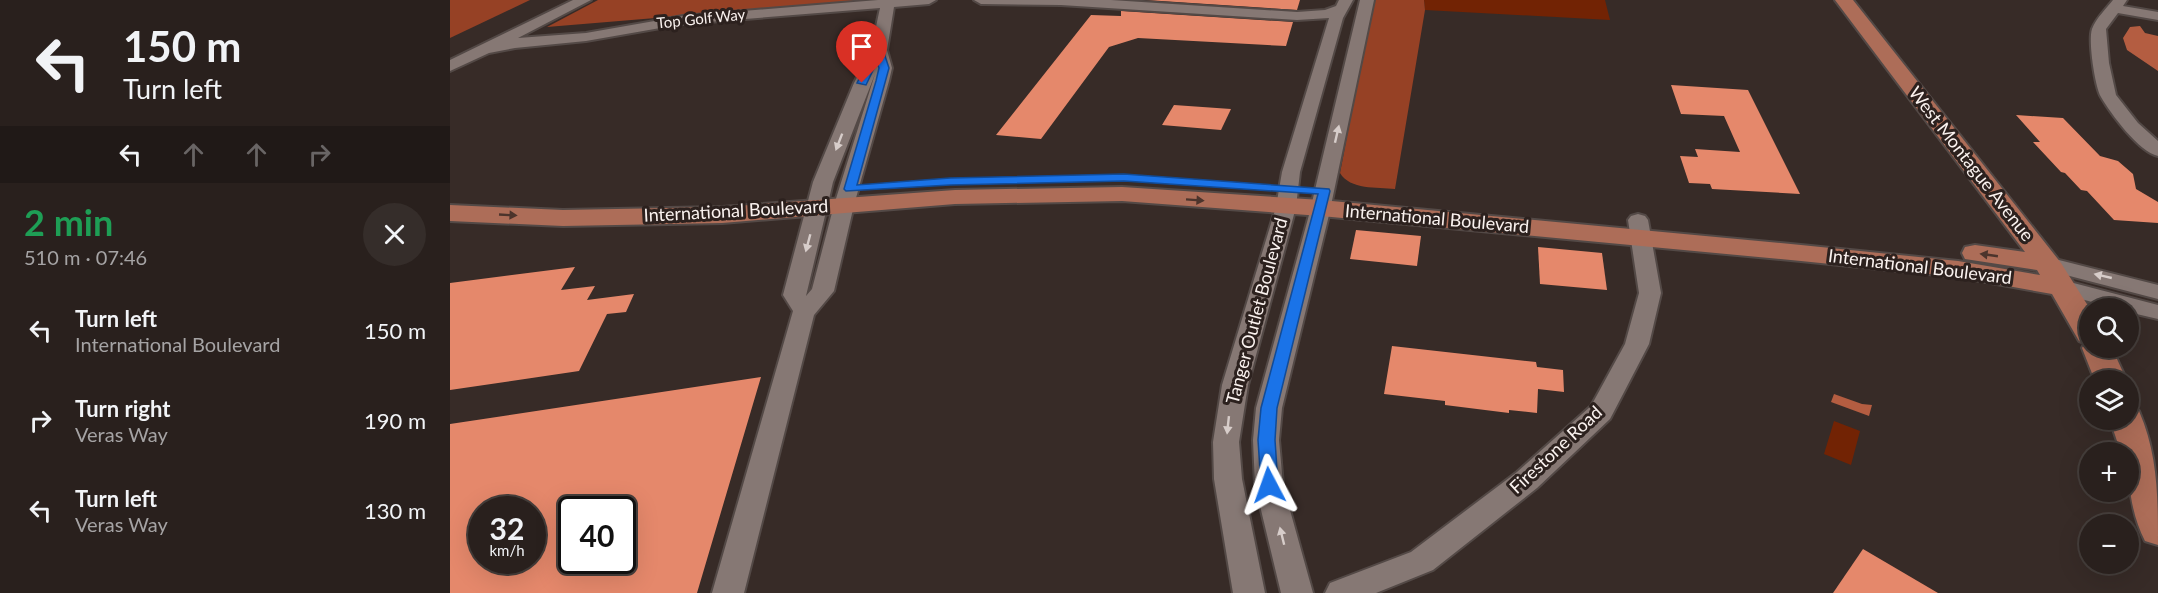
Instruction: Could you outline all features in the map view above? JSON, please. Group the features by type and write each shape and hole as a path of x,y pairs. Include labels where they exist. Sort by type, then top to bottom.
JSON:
{"main road":[{"name":"West Montague Avenue","path":"1844,0 2054,275 2079,316"},
{"name":"International Boulevard","path":"450,194 592,201 722,198 820,199"},
{"name":"International Boulevard","path":"450,213 563,218 722,214 847,197 1122,194 1288,197 1640,229 1958,269 2054,275"},
{"path":"2131,430 2158,530"}],"street":[{"path":"450,55 561,0"},
{"path":"450,66 584,0"},
{"name":"Top Golf Way","path":"485,49 545,40 586,37 683,20 929,0"},
{"path":"981,0 1061,2 1297,16 1327,14 1343,5"},
{"name":"Tanger Outlet Boulevard","path":"1297,593 1269,485 1266,440 1269,408 1323,200 1367,0"},
{"path":"804,310 794,295 823,182 862,83 879,50 888,3"},
{"path":"2158,16 2116,4 2099,28 2101,63 2108,95 2132,127 2158,151"},
{"name":"Tanger Outlet Boulevard","path":"1249,593 1228,479 1226,442 1230,407 1288,197 1291,172 1334,26 1343,5"},
{"path":"1297,16 1334,26"},
{"path":"527,29 531,34 545,40"},
{"path":"728,593 804,310 823,291 847,197 881,81 884,68 879,50"},
{"name":"Firestone Road","path":"1341,593 1422,561 1527,480 1601,412 1637,344 1650,293 1650,279 1640,229"},
{"path":"2054,275 2158,292"},
{"path":"2054,275 2158,312"}],"shaded area":[{"path":"450,0 530,0 450,38"},
{"path":"598,0 871,0 547,27"},
{"path":"1373,0 1424,0 1425,10 1395,189 1357,185 1340,173"},
{"path":"1424,0 1605,0 1610,20 1425,10"},
{"path":"2140,26 2145,33 2158,36 2158,71 2127,50 2123,38 2130,27"},
{"path":"1834,394 1862,404 1872,405 1869,416 1831,402"},
{"path":"1834,421 1860,431 1851,465 1824,454"}],"building":[{"path":"1146,0 1300,0 1297,10"},
{"path":"1121,11 1293,22 1286,46 1138,38 1109,47 1041,139 996,135 1091,15 1121,16"},
{"path":"1671,85 1748,90 1800,194 1712,189 1710,184 1689,183 1680,156 1698,157 1695,149 1740,152 1724,116 1681,114"},
{"path":"1174,105 1231,109 1221,130 1162,125"},
{"path":"2016,115 2063,118 2100,156 2118,161 2133,174 2136,189 2158,202 2158,223 2114,220 2087,191 2081,190 2065,173 2061,172 2033,142 2040,142"},
{"path":"1356,230 1421,236 1417,266 1350,259"},
{"path":"1538,247 1602,253 1607,290 1540,284"},
{"path":"575,267 561,290 595,286 587,300 634,294 626,312 607,314 579,371 450,390 450,283"},
{"path":"1392,346 1536,362 1537,367 1563,370 1564,392 1538,389 1537,413 1509,410 1509,413 1445,405 1445,401 1384,394"},
{"path":"761,377 697,593 450,593 450,424"},
{"path":"1863,549 1938,593 1833,593"}],"route":[{"path":"862,83 879,50 884,68 850,189 950,182 1124,178 1324,191 1269,408 1266,440 1269,485"}]}
